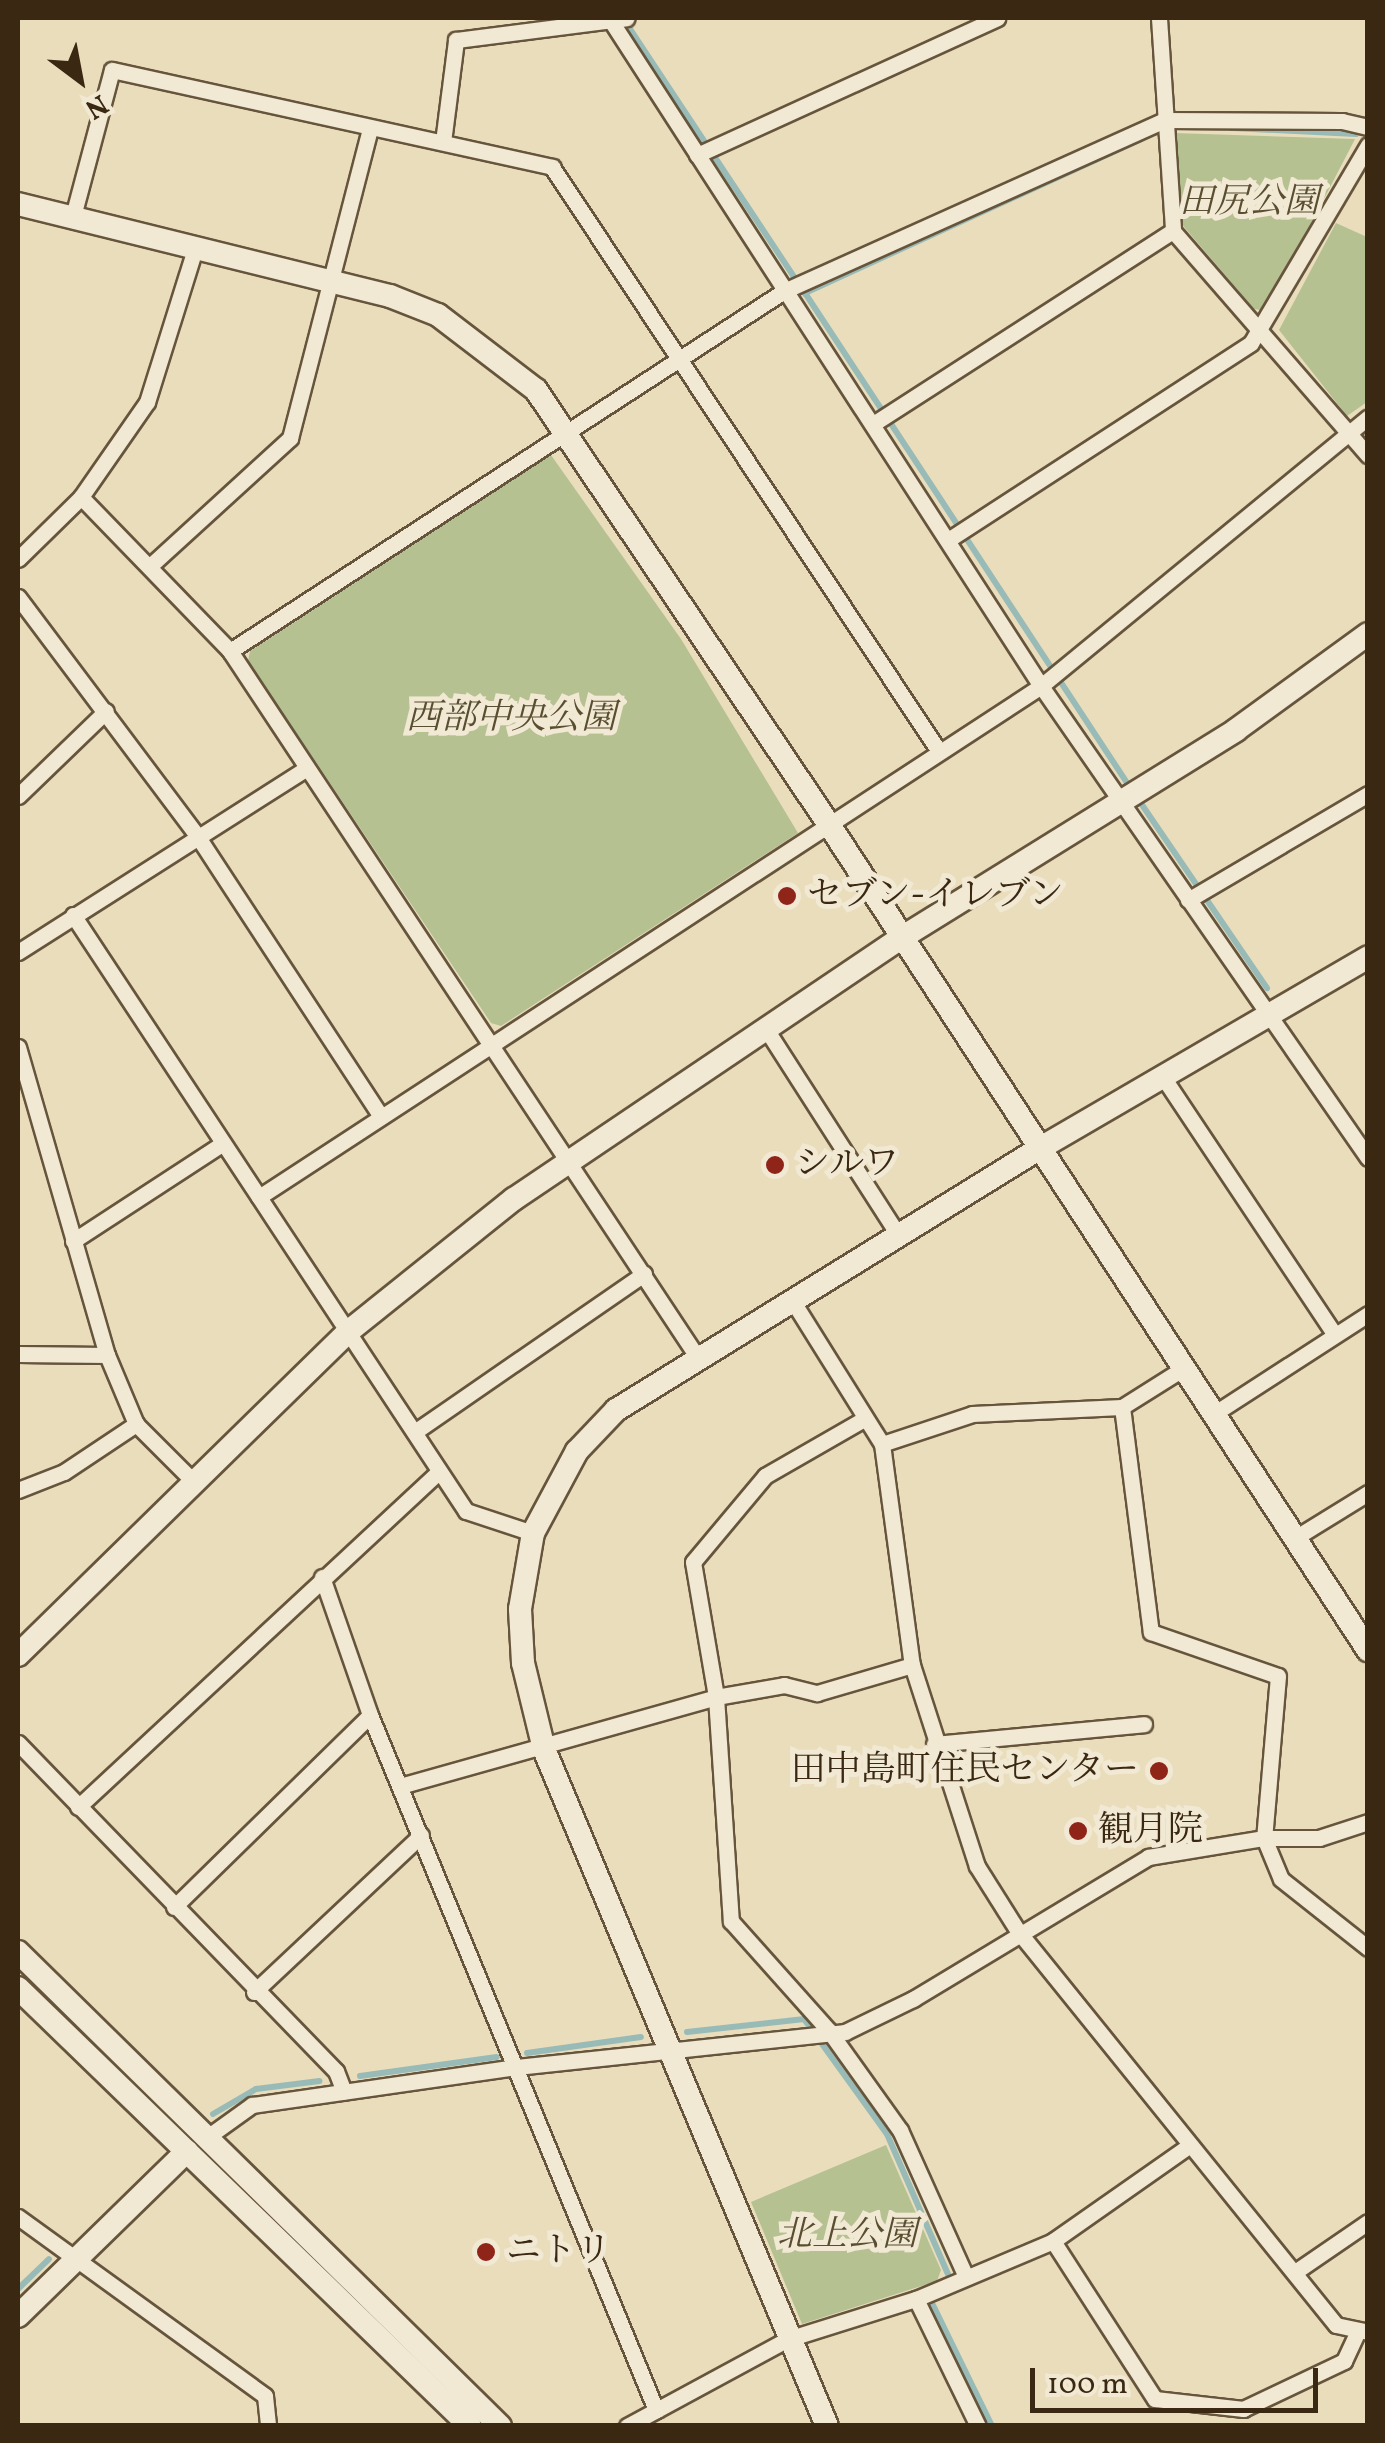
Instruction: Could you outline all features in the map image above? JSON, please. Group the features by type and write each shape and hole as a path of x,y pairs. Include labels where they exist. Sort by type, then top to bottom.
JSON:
{"street":[{"path":"697,155 997,18"},
{"path":"1159,18 1173,231 1368,454"},
{"path":"443,142 456,40 619,19 697,155 1041,686 1368,1158"},
{"path":"72,220 112,70 552,168 938,750"},
{"path":"230,652 784,291 1165,120 1342,121 1368,127"},
{"path":"150,566 290,438 370,129"},
{"path":"948,540 1261,333 1368,145"},
{"path":"18,204 194,252 331,282 438,314 536,390 569,431 828,823 1037,1150 1368,1650"},
{"path":"874,424 1173,231"},
{"path":"18,560 80,496 146,402 194,252"},
{"path":"259,1198 1041,686 1351,436 1368,417"},
{"path":"80,496 230,652 698,1358"},
{"path":"18,598 198,836 381,1117"},
{"path":"18,1655 348,1331 568,1160 901,938 1236,730 1368,634"},
{"path":"18,796 106,712"},
{"path":"18,952 305,769"},
{"path":"1188,900 1368,794"},
{"path":"73,914 466,1511 533,1533"},
{"path":"826,2426 544,1749 522,1662 520,1609 533,1533 577,1452 616,1410 1037,1150 1165,1080 1368,957"},
{"path":"766,1029 898,1236"},
{"path":"18,1047 107,1354 136,1424 193,1482"},
{"path":"1165,1080 1335,1335"},
{"path":"74,1240 222,1144"},
{"path":"416,1431 644,1274"},
{"path":"792,1300 882,1444 912,1665 934,1744 977,1866 1018,1931 1336,2325 1362,2332 1344,2361 1243,2409 1155,2399 1053,2241"},
{"path":"1212,1415 1368,1314"},
{"path":"18,1354 107,1354"},
{"path":"882,1444 972,1414 1122,1407 1184,1368"},
{"path":"1122,1407 1151,1632 1278,1676 1264,1838 1282,1879 1368,1948"},
{"path":"864,1419 765,1476 693,1562 716,1696 731,1922 828,2031 900,2130 966,2277"},
{"path":"18,1490 64,1472 136,1424"},
{"path":"78,1807 439,1472"},
{"path":"1295,1538 1368,1493"},
{"path":"322,1577 370,1715 656,2410"},
{"path":"400,1786 544,1749 716,1696 784,1685 817,1692 912,1665"},
{"path":"174,1908 370,1715"},
{"path":"934,1744 1144,1724"},
{"path":"18,1744 254,1992 336,2071 344,2092"},
{"path":"18,2316 196,2144 252,2105 517,2066 845,2032 913,1999 1018,1931 1148,1857 1264,1838 1319,1838 1368,1822"},
{"path":"254,1992 420,1835"},
{"path":"18,1952 196,2144 470,2426"},
{"path":"18,1988 196,2144 500,2426"},
{"path":"626,2426 788,2340 916,2299 1053,2241 1190,2145"},
{"path":"18,2216 265,2396 268,2426"},
{"path":"1295,2272 1368,2222"},
{"path":"916,2299 978,2426"}],"green space":[{"name":"田尻公園","path":"1174,133 1355,139 1266,311 1254,309 1179,221"},
{"path":"1336,223 1367,237 1367,402 1347,416 1279,330"},
{"name":"西部中央公園","path":"551,455 681,639 798,833 501,1026 491,1023 248,661 250,651"},
{"name":"北上公園","path":"886,2145 941,2270 937,2281 802,2324 751,2202"}],"waterway":[{"path":"624,20 805,293 1141,139"},
{"path":"1232,128 1356,134"},
{"path":"805,293 1131,789"},
{"path":"1138,799 1267,988"},
{"path":"687,2032 804,2019 887,2134 948,2274"},
{"path":"527,2053 641,2037"},
{"path":"360,2076 497,2057"},
{"path":"213,2114 256,2089 320,2081"},
{"path":"18,2289 49,2259"},
{"path":"933,2305 992,2426"}],"place":[{"name":"セブン-イレブン","path":"787,896"},
{"name":"シルワ","path":"775,1165"},
{"name":"田中島町住民センター","path":"1159,1771"},
{"name":"観月院","path":"1078,1831"},
{"name":"ニトリ","path":"486,2252"}]}
